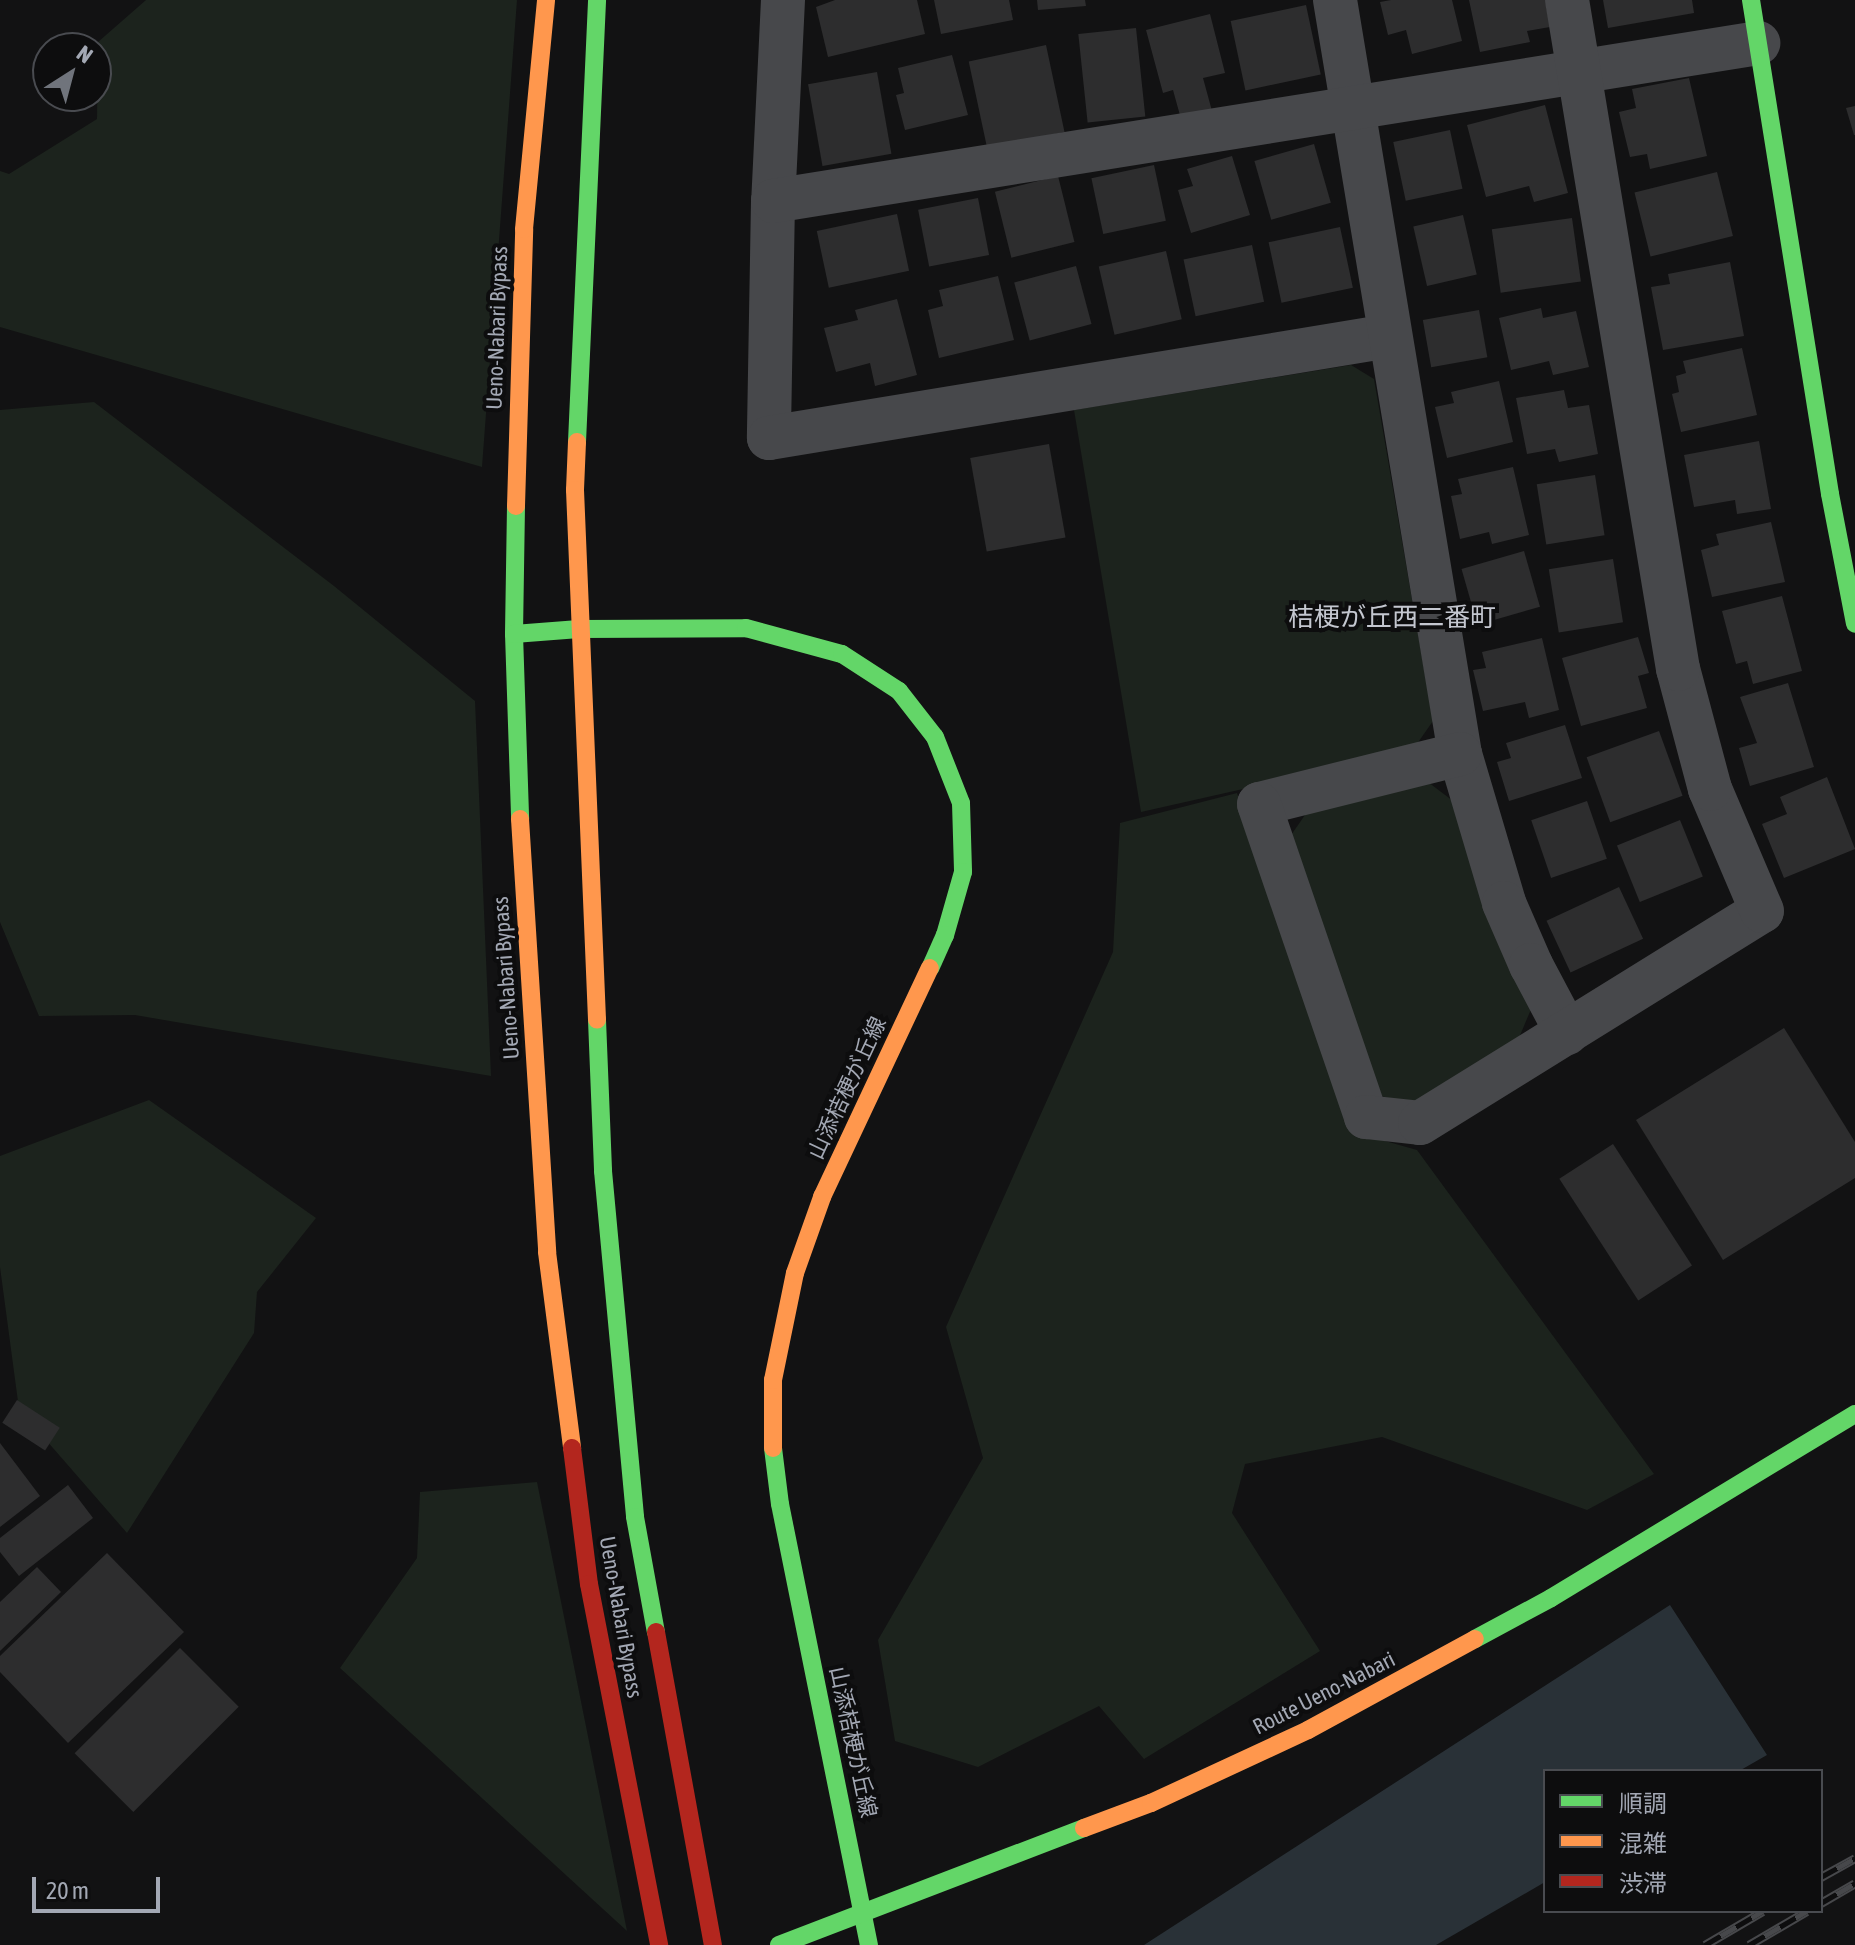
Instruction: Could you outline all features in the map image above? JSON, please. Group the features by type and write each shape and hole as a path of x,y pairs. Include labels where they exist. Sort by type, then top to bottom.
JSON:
{"main road":[{"name":"Ueno-Nabari Bypass","path":"546,0 524,229 514,634 519,800 547,1252 589,1584 659,1945"},
{"name":"Ueno-Nabari Bypass","path":"597,0 575,490 603,1171 635,1517 713,1945"},
{"path":"1751,0 1830,494 1855,624"},
{"name":"山添桔梗が丘線","path":"514,634 579,629 746,628 842,654 899,691 935,737 961,803 963,872 945,935 822,1197 795,1273 773,1380 773,1451 780,1504 869,1945"},
{"name":"Route Ueno-Nabari","path":"779,1945 865,1915 1151,1803 1308,1730 1450,1656 1551,1598 1855,1414"}],"street":[{"path":"783,0 773,201 769,438 1389,336"},
{"path":"1335,0 1460,754 1504,903 1531,965 1567,1033"},
{"path":"1460,754 1259,804 1366,1117 1420,1123 1762,911 1710,789 1678,669 1567,0"},
{"path":"773,201 1758,43"}],"shaded area":[{"path":"146,0 517,0 482,467 0,327 0,171 9,174 97,119 97,112 112,112 112,32 109,32"},
{"path":"1351,365 1374,379 1433,721 1412,751 1141,812 1074,410"},
{"path":"94,402 334,586 475,701 491,1076 135,1015 39,1016 0,922 0,410"},
{"path":"1428,782 1453,801 1532,1007 1518,1040 1415,1105 1381,1096 1287,841 1307,812"},
{"path":"1237,793 1353,1132 1417,1150 1654,1474 1587,1510 1382,1437 1245,1464 1232,1513 1320,1651 1144,1759 1099,1706 978,1767 895,1741 878,1640 983,1458 946,1327 1113,952 1120,823"},
{"path":"149,1100 316,1218 257,1292 254,1333 127,1533 19,1409 0,1267 0,1156"},
{"path":"537,1482 627,1931 340,1668 417,1558 420,1492"},
{"path":"1670,1605 1767,1755 1742,1769 1543,1769 1543,1883 1436,1945 1144,1945"}],"building":[{"path":"835,0 917,0 925,34 828,57 816,7"},
{"path":"934,0 1009,0 1013,20 941,34"},
{"path":"1037,0 1085,0 1086,6 1038,10"},
{"path":"1452,0 1462,41 1412,54 1406,30 1388,35 1380,2"},
{"path":"1469,0 1545,0 1550,27 1527,31 1530,42 1480,52"},
{"path":"1603,0 1692,0 1694,13 1608,28"},
{"path":"1306,5 1321,74 1245,90 1231,21"},
{"path":"1210,14 1225,73 1203,78 1212,111 1181,119 1173,90 1163,93 1146,30"},
{"path":"1136,28 1145,117 1088,123 1078,34"},
{"path":"1046,45 1065,132 987,148 969,61"},
{"path":"952,55 968,115 905,130 896,95 904,93 898,68"},
{"path":"877,72 891,154 822,166 808,84"},
{"path":"1689,78 1707,156 1650,169 1647,154 1630,157 1619,112 1636,108 1632,89"},
{"path":"1545,105 1568,193 1534,202 1529,186 1486,197 1467,125"},
{"path":"1855,106 1855,135 1854,135 1846,108"},
{"path":"1450,130 1462,189 1406,201 1393,142"},
{"path":"1314,144 1331,203 1271,220 1254,161"},
{"path":"1232,156 1250,215 1191,233 1178,190 1193,186 1187,169"},
{"path":"1154,165 1166,221 1103,234 1091,178"},
{"path":"1717,172 1733,236 1650,257 1635,193"},
{"path":"1058,176 1074,242 1011,258 995,192"},
{"path":"978,198 989,255 929,267 918,210"},
{"path":"897,214 909,271 829,288 817,231"},
{"path":"1463,215 1477,274 1427,286 1413,226"},
{"path":"1572,218 1581,281 1501,293 1492,229"},
{"path":"1340,227 1353,288 1281,303 1269,242"},
{"path":"1252,245 1264,302 1196,316 1184,260"},
{"path":"1166,251 1182,319 1115,335 1099,267"},
{"path":"1730,262 1744,336 1663,350 1651,287 1670,284 1668,274"},
{"path":"1076,266 1092,324 1030,341 1014,283"},
{"path":"998,276 1014,340 939,358 928,310 943,306 939,290"},
{"path":"897,299 917,375 875,386 870,363 836,372 824,328 858,320 855,310"},
{"path":"1541,308 1543,318 1576,311 1589,367 1553,375 1549,361 1511,370 1499,318"},
{"path":"1479,310 1487,357 1431,367 1423,320"},
{"path":"1742,348 1757,415 1681,432 1672,394 1679,392 1676,376 1686,373 1683,361"},
{"path":"1499,381 1513,442 1447,458 1435,407 1454,403 1451,392"},
{"path":"1564,390 1568,408 1589,405 1598,454 1559,462 1555,449 1527,454 1516,398"},
{"path":"1759,441 1771,509 1737,514 1735,500 1694,507 1684,455"},
{"path":"1049,444 1065,538 987,551 970,458"},
{"path":"1513,467 1529,535 1492,544 1489,532 1460,539 1451,496 1462,494 1458,479"},
{"path":"1595,475 1605,535 1546,544 1537,484"},
{"path":"1771,522 1785,582 1712,597 1701,550 1719,545 1716,534"},
{"path":"1524,551 1540,607 1478,625 1462,569"},
{"path":"1613,559 1623,622 1559,632 1549,569"},
{"path":"1782,596 1802,671 1753,684 1747,661 1736,664 1722,611"},
{"path":"1638,637 1649,673 1638,676 1647,708 1581,726 1562,658"},
{"path":"1542,638 1559,710 1529,718 1525,702 1483,711 1473,670 1486,668 1482,652"},
{"path":"1788,683 1814,767 1750,786 1739,748 1757,743 1740,697"},
{"path":"1565,725 1582,778 1509,801 1497,762 1511,758 1506,743"},
{"path":"1659,731 1683,796 1610,822 1587,757"},
{"path":"1827,777 1855,849 1784,878 1762,824 1787,814 1780,797"},
{"path":"1587,801 1607,859 1551,878 1531,820"},
{"path":"1680,820 1703,877 1640,902 1617,845"},
{"path":"1619,887 1643,939 1571,972 1546,921"},
{"path":"1784,1028 1855,1142 1855,1178 1723,1260 1636,1120"},
{"path":"1613,1144 1692,1266 1638,1300 1559,1179"},
{"path":"17,1400 60,1428 45,1450 2,1423"},
{"path":"0,1443 40,1496 0,1527"},
{"path":"68,1485 93,1518 19,1576 0,1552 0,1538"},
{"path":"107,1553 184,1632 68,1743 0,1672 0,1656"},
{"path":"37,1567 61,1592 0,1651 0,1602"},
{"path":"180,1648 239,1707 133,1812 75,1753"}],"railway":[{"path":"1823,1876 1855,1858"},
{"path":"1823,1902 1855,1883"},
{"path":"1705,1945 1760,1913"},
{"path":"1749,1945 1804,1913"}],"traffic: fast":[{"path":"577,442 597,0"},
{"path":"1751,0 1830,494 1855,624"},
{"path":"516,506 514,634 520,819"},
{"path":"514,634 579,629 746,628 842,654 899,691 935,737 961,803 963,872 945,935 930,968"},
{"path":"597,1020 603,1171 635,1517 656,1632"},
{"path":"1475,1639 1551,1598 1855,1414"},
{"path":"773,1448 780,1504 869,1945"},
{"path":"779,1945 1084,1828"}],"traffic: slow":[{"path":"516,506 524,229 546,0"},
{"path":"577,442 575,490 597,1020"},
{"path":"520,819 547,1252 572,1448"},
{"path":"773,1448 773,1380 795,1273 822,1197 930,968"},
{"path":"1084,1828 1151,1803 1308,1730 1475,1639"}],"traffic: jam":[{"path":"572,1448 589,1584 659,1945"},
{"path":"656,1632 713,1945"}],"district":[{"name":"桔梗が丘西二番町","path":"1392,618"}]}
